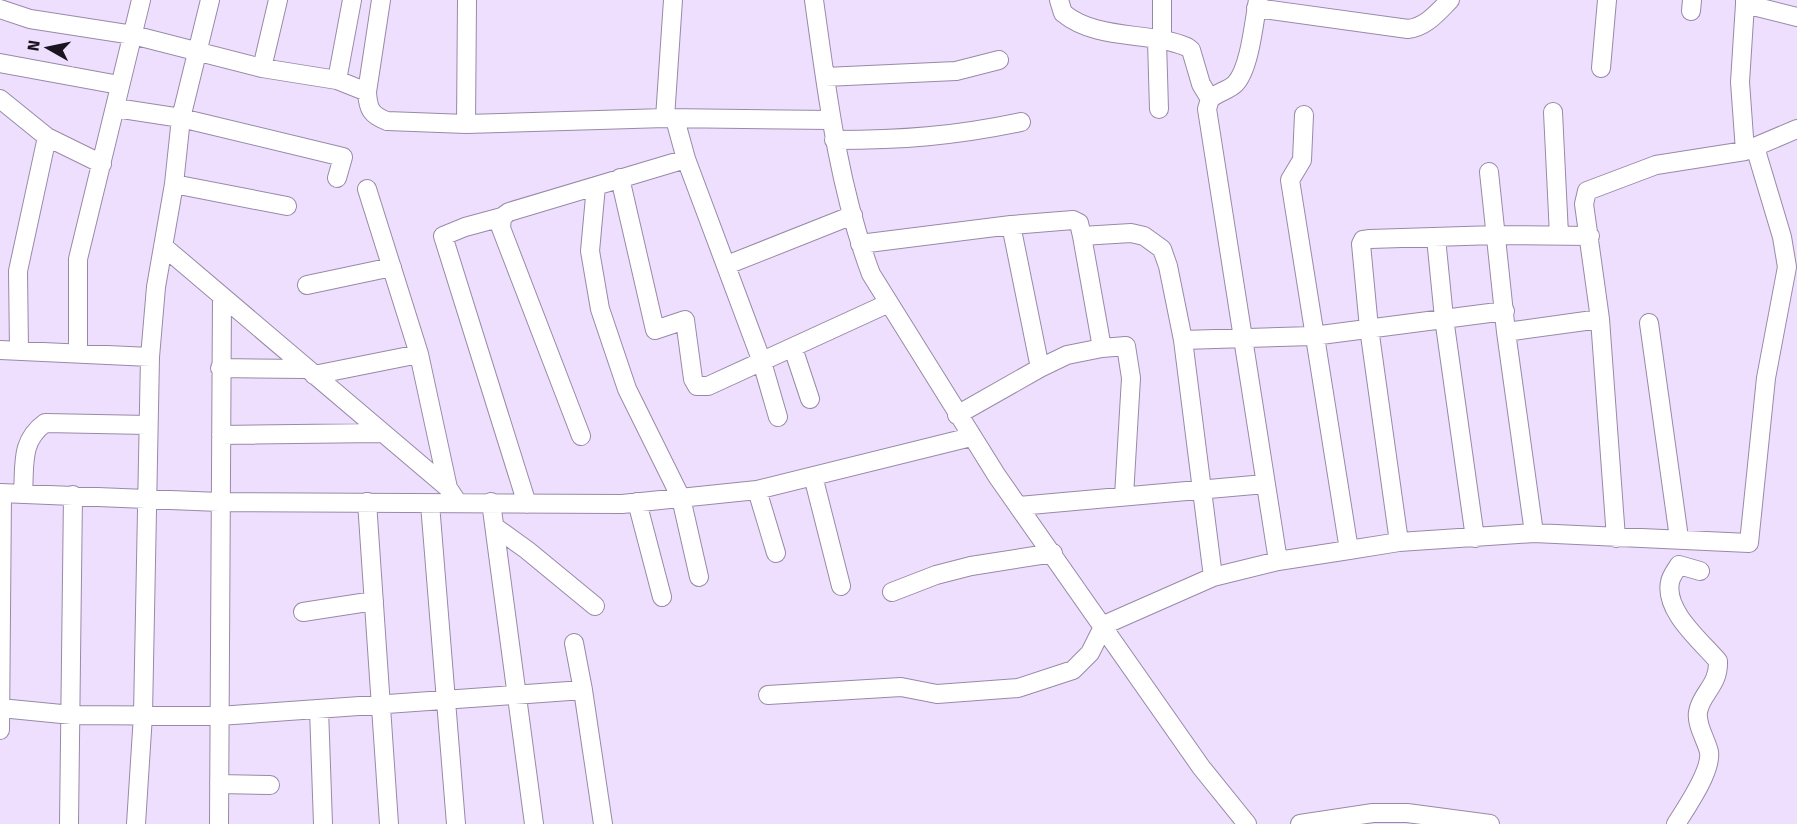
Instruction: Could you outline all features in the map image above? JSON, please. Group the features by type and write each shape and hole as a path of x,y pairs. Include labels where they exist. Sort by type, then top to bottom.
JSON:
{"street":[{"path":"78,354 78,259 141,0"},
{"path":"136,824 143,715 145,499 150,357 181,118 210,0"},
{"path":"262,68 278,0"},
{"path":"337,80 352,0"},
{"path":"381,0 367,92 368,108 375,117 387,121 466,124 670,119 831,120"},
{"path":"466,0 466,124"},
{"path":"673,0 670,119 762,362 778,417"},
{"path":"814,0 834,140 860,244 871,274 971,437 1201,767 1247,824"},
{"path":"1059,0 1062,13 1076,21 1106,31 1160,41 1191,50 1201,84 1210,99"},
{"path":"1159,109 1162,0"},
{"path":"1278,561 1225,213 1209,124 1207,110 1210,99 1235,84 1239,76 1245,62 1257,4 1408,29 1418,28 1426,23 1450,0"},
{"path":"1602,68 1607,0"},
{"path":"768,695 901,687 937,694 1018,688 1073,670 1090,653 1104,625 1213,577 1278,561 1399,542 1534,533 1749,543 1766,378 1787,267 1782,237 1750,149 1740,82 1745,2 1797,17"},
{"path":"0,9 30,19 133,35 262,68 337,80 367,92"},
{"path":"825,77 956,71 999,60"},
{"path":"0,63 119,85"},
{"path":"0,99 47,137 102,164"},
{"path":"116,108 181,118 343,157 337,178"},
{"path":"1553,112 1559,236"},
{"path":"1304,115 1302,160 1290,180 1348,550"},
{"path":"834,140 921,139 962,134 1021,122"},
{"path":"1616,538 1600,319 1584,204 1587,191 1592,187 1656,165 1750,149 1797,129"},
{"path":"20,350 18,271 47,137"},
{"path":"527,504 443,236 465,226 502,217 509,212 686,159"},
{"path":"1489,172 1506,332 1534,533"},
{"path":"620,178 655,330 685,320 693,379 697,386 708,386 889,303"},
{"path":"174,184 287,206"},
{"path":"596,186 590,251 600,309 627,389 681,498 699,577"},
{"path":"367,189 419,354 453,496"},
{"path":"726,266 853,215"},
{"path":"502,217 501,228 581,436"},
{"path":"860,244 1011,225 1073,220 1079,223 1082,236 1102,348"},
{"path":"1011,225 1040,368"},
{"path":"1082,236 1131,232 1155,242 1161,249 1168,266 1183,340 1213,577"},
{"path":"1399,542 1369,328 1360,251 1363,240 1496,235 1590,236"},
{"path":"1436,238 1444,318 1475,538"},
{"path":"163,246 453,496"},
{"path":"307,285 392,267"},
{"path":"219,824 219,502 222,296"},
{"path":"1183,340 1243,340 1313,336 1505,311"},
{"path":"1506,332 1600,319"},
{"path":"1649,323 1679,538"},
{"path":"957,415 1040,368 1067,356 1102,348 1126,346 1131,378 1124,496"},
{"path":"793,348 810,399"},
{"path":"0,350 150,357"},
{"path":"220,368 310,372 419,354"},
{"path":"23,493 25,448 32,433 45,423 148,425"},
{"path":"221,435 380,433"},
{"path":"0,730 1,493 219,502 430,504 453,496 491,502 527,504 622,504 757,490 971,437"},
{"path":"813,476 841,586"},
{"path":"1019,506 1266,484"},
{"path":"757,490 776,553"},
{"path":"69,824 73,495"},
{"path":"367,502 389,824"},
{"path":"491,502 534,824"},
{"path":"637,502 662,597"},
{"path":"430,504 456,824"},
{"path":"495,527 595,606"},
{"path":"892,592 936,575 971,566 1053,554"},
{"path":"1676,824 1704,775 1710,757 1705,735 1698,722 1698,709 1715,683 1718,661 1679,615 1670,598 1670,580 1679,565 1700,571"},
{"path":"303,612 374,601"},
{"path":"574,643 603,824"},
{"path":"1,708 72,715 219,716 583,690"},
{"path":"319,709 323,824"},
{"path":"219,784 270,785"},
{"path":"1300,824 1373,813 1407,813 1490,824"}]}
